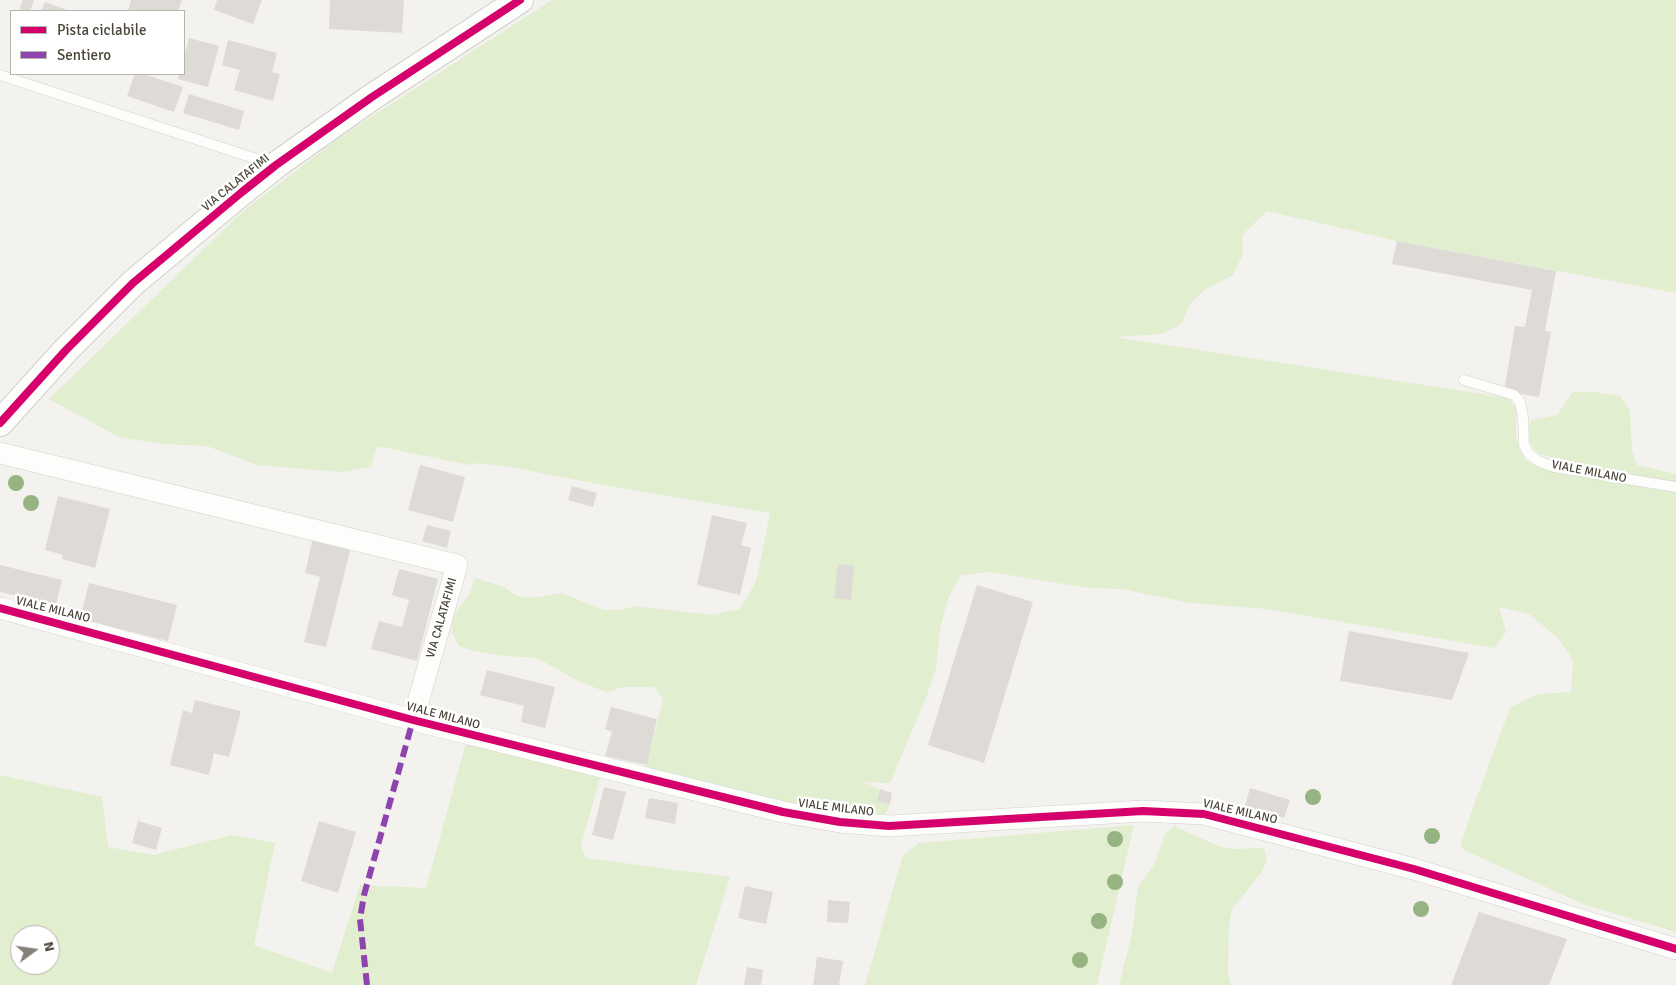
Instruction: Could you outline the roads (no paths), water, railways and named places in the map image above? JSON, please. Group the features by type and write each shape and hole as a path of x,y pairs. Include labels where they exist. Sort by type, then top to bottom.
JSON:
{"street":[{"name":"VIA CALATAFIMI","path":"0,423 66,350 133,283 276,165 372,97 520,0"},
{"name":"VIA CALATAFIMI","path":"0,452 457,565 413,720"},
{"name":"VIALE MILANO","path":"0,608 413,720 783,812 840,822 889,826 1142,811 1204,814 1414,869 1676,949"}],"lane":[{"path":"0,75 276,165"},
{"name":"VIALE MILANO","path":"1464,380 1514,396 1520,402 1523,417 1524,445 1529,454 1538,461 1554,466 1676,487"}]}
